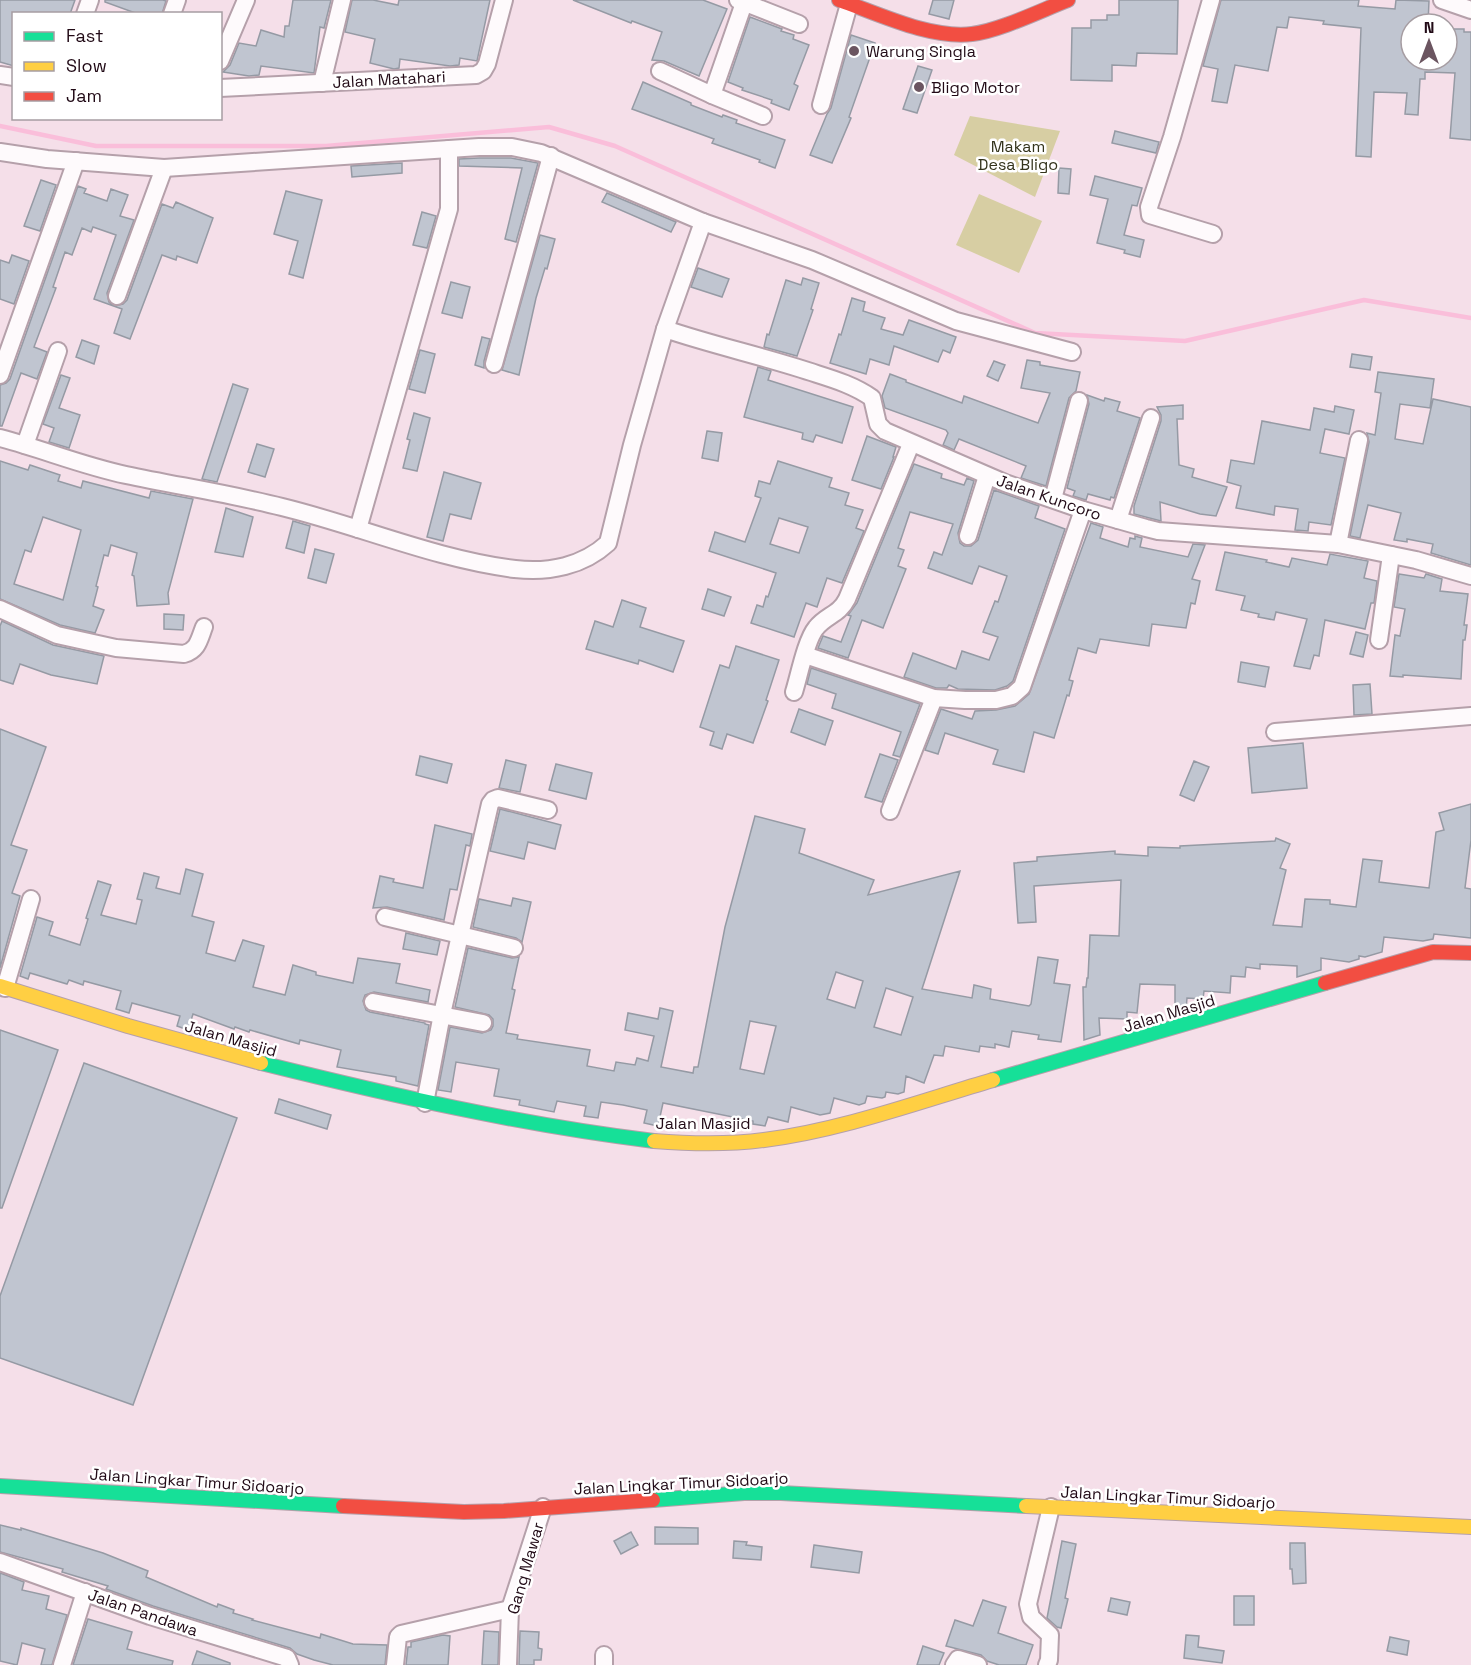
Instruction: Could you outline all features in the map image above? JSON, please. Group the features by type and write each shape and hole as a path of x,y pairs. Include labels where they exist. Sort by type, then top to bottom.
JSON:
{"street":[{"path":"222,56 246,0"},
{"path":"322,82 342,0"},
{"name":"Jalan Matahari","path":"222,88 476,75 483,71 487,64 504,0"},
{"path":"821,105 844,10 950,34 973,34 1068,0"},
{"path":"1211,0 1172,137 1149,207 1150,216 1213,234"},
{"path":"1442,0 1471,10"},
{"path":"712,95 743,1 799,24"},
{"path":"660,71 763,116"},
{"path":"0,152 47,159 164,168 512,147 551,156 703,222 812,260 956,321 1072,352"},
{"path":"358,529 449,209 449,149"},
{"path":"494,364 551,156"},
{"path":"0,375 76,161"},
{"path":"117,296 164,168"},
{"path":"0,438 125,475 283,507 445,555 516,569 548,570 577,563 597,553 608,543 632,445 665,329 703,222"},
{"name":"Jalan Kuncoro","path":"665,329 793,366 851,386 872,398 878,424 885,431 987,476 1083,510 1158,531 1338,544 1416,560 1471,576"},
{"path":"25,445 58,351"},
{"path":"1053,499 1079,400"},
{"path":"1118,520 1151,418"},
{"path":"1338,544 1359,440"},
{"path":"794,692 811,634 825,619 843,609 911,444"},
{"path":"968,536 987,476"},
{"path":"806,655 934,698 996,700 1012,696 1022,687 1083,510"},
{"path":"1379,640 1391,555"},
{"path":"0,609 57,635 128,649 184,654 197,647 204,627"},
{"path":"890,811 934,698"},
{"path":"1275,732 1471,716"},
{"path":"424,1103 459,936 490,804 498,798 548,810"},
{"path":"3,987 31,899"},
{"path":"385,917 514,948"},
{"name":"Jalan Masjid","path":"3,987 78,1012 278,1069 424,1103 601,1134 713,1143 766,1139 839,1123 1086,1055 1418,956 1433,952 1471,953"},
{"path":"373,1002 483,1023"},
{"name":"Jalan Lingkar Timur Sidoarjo","path":"0,1486 464,1512 744,1493 781,1493 1471,1527"},
{"name":"Gang Mawar","path":"508,1665 510,1609 543,1507"},
{"path":"1051,1507 1028,1604 1031,1617 1050,1635 1052,1663"},
{"name":"Jalan Pandawa","path":"0,1562 150,1616 288,1661"},
{"path":"62,1665 85,1592"},
{"path":"395,1665 398,1637 401,1634 510,1609"},
{"path":"954,1665 958,1659 978,1665"}],"green space":[{"name":"Makam Desa Bligo","path":"970,116 1060,131 1035,197 954,155"},
{"path":"979,194 1042,221 1019,273 956,245"}],"building":[{"path":"0,0 75,0 71,12 12,12 12,65 0,62"},
{"path":"105,0 166,1 163,12 132,12 105,2"},
{"path":"293,0 331,0 324,28 320,27 314,73 261,66 259,75 249,76 223,72 230,65 239,43 256,46 261,30 284,37 285,26 289,26"},
{"path":"352,0 373,0 398,5 399,0 490,0 477,61 460,58 459,65 450,66 400,59 399,68 394,69 370,63 375,39 345,32"},
{"path":"573,0 703,0 727,9 699,76 664,61 652,60 662,32 632,21 631,23"},
{"path":"933,0 954,0 949,19 929,14"},
{"path":"1119,0 1178,0 1177,54 1137,53 1136,66 1112,65 1112,81 1071,80 1072,28 1091,28 1091,20 1107,20 1107,15 1119,15"},
{"path":"1221,0 1359,0 1358,6 1395,9 1396,0 1429,1 1429,12 1399,12 1399,72 1425,72 1425,79 1420,79 1418,115 1405,114 1407,93 1374,92 1371,157 1356,156 1361,28 1289,17 1287,28 1277,27 1268,71 1235,65 1227,103 1212,101 1218,69 1203,66"},
{"path":"750,17 782,29 781,31 794,35 793,39 809,45 794,84 798,86 789,110 771,103 772,100 742,90 743,88 728,82"},
{"path":"1459,29 1464,29 1464,32 1471,32 1471,140 1450,138 1455,73 1425,72 1459,72"},
{"path":"851,35 875,43 849,117 851,118 832,163 810,155 831,108"},
{"path":"918,66 932,70 917,113 903,109"},
{"path":"643,82 691,103 691,105 737,120 736,123 785,140 775,168 759,162 760,160 712,143 714,139 632,109"},
{"path":"1115,131 1159,142 1156,153 1112,143"},
{"path":"511,158 538,163 516,242 505,239 522,168 459,166 459,159"},
{"path":"402,163 402,173 352,177 351,166"},
{"path":"1059,168 1071,169 1069,194 1058,193"},
{"path":"1095,176 1142,188 1137,206 1132,205 1124,235 1144,240 1140,257 1124,253 1125,250 1097,243 1108,199 1090,195"},
{"path":"41,180 56,185 40,231 24,226"},
{"path":"78,186 86,189 84,193 107,201 111,189 128,195 120,216 134,220 107,293 109,302 114,306 123,304 127,300 162,204 173,208 176,202 213,218 197,263 177,256 176,260 162,255 130,339 114,333 122,309 94,299 116,235 93,227 91,232 82,228 72,255 65,252 53,287 56,288 34,347 47,352 37,379 21,373 2,426 0,426 0,385 10,379"},
{"path":"286,191 322,200 303,278 289,274 298,241 274,234"},
{"path":"607,193 676,222 671,232 602,202"},
{"path":"422,212 436,216 427,248 413,245"},
{"path":"540,235 555,239 536,298 519,375 502,370"},
{"path":"12,255 29,261 14,304 0,299 0,260 9,263"},
{"path":"698,268 729,279 722,297 691,287"},
{"path":"803,278 819,283 811,309 813,310 797,356 764,347 786,280 801,285"},
{"path":"451,282 470,287 462,318 442,313"},
{"path":"852,298 865,302 863,311 885,318 881,329 903,335 909,320 956,337 950,353 943,350 938,362 894,346 889,365 870,359 866,374 830,363"},
{"path":"482,337 490,339 484,368 475,365"},
{"path":"82,340 99,346 94,364 76,357"},
{"path":"420,350 435,354 425,393 409,389"},
{"path":"1352,354 1372,357 1370,370 1350,367"},
{"path":"1027,360 1040,362 1040,365 1080,372 1076,391 1069,398 1046,486 1021,478 1026,466 959,439 954,450 943,445 948,433 946,430 885,408 882,396 890,374 962,403 964,396 1038,423 1050,393 1021,388"},
{"path":"994,361 1005,365 998,381 987,376"},
{"path":"758,367 771,371 768,380 853,407 842,443 816,435 813,442 802,439 803,433 744,417"},
{"path":"1378,372 1434,379 1430,408 1400,404 1395,439 1423,444 1433,399 1471,407 1471,565 1431,553 1433,544 1407,539 1407,542 1394,540 1401,513 1368,505 1360,538 1350,536 1369,442 1367,433 1375,435 1381,393 1375,392"},
{"path":"61,375 70,378 59,408 80,415 69,448 49,442 54,428 43,424"},
{"path":"233,384 248,389 217,482 202,479"},
{"path":"1087,395 1104,401 1105,398 1120,402 1117,411 1140,418 1114,498 1111,497 1110,500 1088,494 1086,500 1073,496 1075,491 1067,488 1089,404"},
{"path":"1183,405 1183,419 1177,419 1179,465 1194,469 1192,477 1227,487 1216,516 1200,514 1160,502 1161,521 1134,514 1134,506 1161,421 1157,407"},
{"path":"1335,406 1354,410 1349,434 1325,429 1320,453 1345,458 1331,525 1309,522 1308,531 1295,530 1298,509 1275,506 1274,515 1236,508 1241,486 1227,482 1231,460 1254,464 1262,421 1310,430 1314,408 1334,412"},
{"path":"414,413 430,418 417,471 403,468"},
{"path":"707,431 722,433 718,461 702,458"},
{"path":"867,436 896,447 881,489 852,480"},
{"path":"257,444 274,449 265,477 248,472"},
{"path":"0,461 28,470 30,465 60,475 58,481 81,488 83,481 149,498 151,491 193,499 168,593 169,604 137,606 134,576 132,575 137,553 111,545 108,556 104,555 96,586 98,587 93,606 104,610 95,633 60,625 0,599","holes":["43,517 81,530 63,600 14,584 25,550 31,552"]},
{"path":"778,461 832,478 829,487 849,493 845,505 863,510 856,528 864,531 842,583 827,578 817,607 806,603 794,637 751,623 757,605 763,607 766,596 768,597 776,573 709,551 715,532 745,542 761,498 755,496 759,481 770,484","holes":["779,518 808,527 799,553 770,544"]},
{"path":"914,464 942,474 941,478 964,485 967,478 974,481 958,533 960,543 964,546 971,546 978,540 994,490 1039,506 1035,518 1065,529 1013,681 1007,686 995,690 958,689 949,685 947,688 936,688 904,677 913,653 956,669 962,651 989,660 998,637 983,632 995,601 998,602 1007,576 979,566 972,584 928,568 934,552 942,555 953,524 910,512 898,548 904,550 898,566 906,569 883,628 862,620 848,658 818,648 823,636 841,642 851,616 848,615 857,603"},
{"path":"444,472 481,483 471,519 450,514 443,541 427,537"},
{"path":"226,508 253,517 243,557 215,552"},
{"path":"293,521 310,526 304,553 286,548"},
{"path":"1091,523 1103,527 1100,538 1128,547 1130,538 1135,539 1135,536 1142,538 1140,547 1188,557 1193,544 1205,545 1192,579 1200,581 1195,604 1191,603 1186,628 1152,624 1149,646 1100,639 1096,653 1078,648 1069,680 1073,681 1069,696 1067,695 1054,738 1034,732 1024,772 993,764 998,750 945,733 938,754 925,750 941,709 972,719 975,711 1015,706 1029,694"},
{"path":"315,549 334,554 326,583 308,578"},
{"path":"1225,552 1289,567 1292,558 1327,565 1330,554 1368,561 1364,578 1377,581 1374,603 1371,603 1365,629 1325,620 1319,656 1314,655 1310,669 1294,666 1307,619 1276,612 1274,620 1258,617 1259,614 1241,610 1245,596 1216,590"},
{"path":"1399,574 1424,578 1426,574 1442,579 1440,591 1468,594 1461,679 1390,676 1395,635 1400,636 1405,609 1394,607"},
{"path":"708,589 731,597 724,616 702,609"},
{"path":"622,600 646,608 640,627 684,641 673,672 639,660 638,664 586,649 595,621 613,627"},
{"path":"164,614 184,615 183,630 164,629"},
{"path":"2,621 53,645 104,656 97,684 51,675 20,664 13,684 0,680 0,626"},
{"path":"1356,632 1368,635 1363,657 1350,654"},
{"path":"736,646 779,660 753,743 727,734 722,749 710,745 714,732 700,727 720,665 729,668"},
{"path":"1241,662 1269,667 1265,687 1238,682"},
{"path":"811,668 920,704 900,757 893,755 901,732 832,708 836,694 807,684"},
{"path":"1370,684 1372,714 1354,715 1353,685"},
{"path":"799,709 833,721 825,745 791,732"},
{"path":"0,729 46,747 11,845 27,850 12,893 20,896 0,968"},
{"path":"1303,743 1307,788 1252,793 1248,748"},
{"path":"880,754 898,760 882,802 865,797"},
{"path":"420,756 452,764 447,783 416,775"},
{"path":"506,760 526,765 520,792 499,788"},
{"path":"1194,761 1209,767 1194,801 1180,795"},
{"path":"556,764 592,773 586,799 549,790"},
{"path":"1471,804 1471,840 1465,888 1471,889 1471,938 1434,934 1433,939 1423,941 1384,937 1382,952 1365,957 1359,956 1359,959 1349,962 1321,958 1321,970 1297,977 1297,966 1260,964 1260,969 1246,967 1245,977 1231,976 1230,993 1204,991 1203,999 1187,998 1186,1010 1175,1013 1175,985 1140,984 1137,1013 1127,1012 1127,1019 1099,1018 1100,1035 1084,1040 1083,987 1086,987 1088,978 1090,935 1119,936 1121,880 1034,886 1036,922 1018,923 1014,863 1037,861 1037,857 1115,851 1115,854 1148,856 1148,847 1180,848 1180,846 1275,841 1276,838 1290,844 1280,868 1286,870 1273,925 1302,927 1305,899 1330,900 1330,904 1356,907 1363,859 1382,861 1379,882 1429,888 1436,832 1444,830 1439,813"},
{"path":"500,809 561,825 555,849 528,842 524,859 490,851"},
{"path":"755,816 805,829 799,853 874,880 868,895 960,871 922,989 972,998 974,985 991,989 990,999 1029,1006 1038,957 1058,960 1054,983 1070,985 1061,1042 1038,1039 1039,1035 1012,1031 1009,1047 995,1044 995,1048 980,1046 979,1052 945,1046 943,1056 934,1055 924,1083 906,1076 904,1092 898,1094 886,1092 885,1097 882,1098 867,1096 865,1103 859,1105 834,1098 830,1113 820,1115 791,1107 788,1122 768,1117 765,1126 753,1124 753,1121 663,1103 658,1126 644,1123 647,1110 623,1105 601,1102 598,1118 584,1116 586,1106 557,1101 554,1112 519,1105 520,1100 494,1096 499,1069 456,1062 451,1092 438,1090 450,1027 482,1033 491,1030 493,1026 493,1019 489,1015 455,1007 468,948 512,958 519,957 506,1033 518,1035 517,1039 590,1050 587,1066 614,1071 616,1062 635,1065 637,1058 648,1061 654,1036 625,1030 628,1013 658,1019 660,1008 673,1011 661,1067 693,1073 694,1067 698,1067 725,927","holes":["836,972 863,981 855,1008 827,999","886,988 913,997 901,1035 874,1027","750,1021 776,1026 764,1074 740,1069"]},
{"path":"435,825 472,834 470,846 466,845 457,890 450,889 444,920 387,907 373,908 380,876 394,879 393,882 423,888"},
{"path":"186,869 203,874 192,916 214,922 206,953 235,961 243,940 264,946 253,987 285,995 293,965 316,972 316,975 353,983 358,958 400,964 396,983 430,990 428,1002 374,992 365,995 363,1001 366,1010 370,1012 429,1025 418,1086 396,1081 396,1077 337,1067 341,1050 300,1040 299,1044 250,1030 249,1032 235,1027 234,1029 193,1014 188,1030 177,1026 180,1016 132,1003 129,1013 116,1009 121,991 84,981 83,985 69,980 67,984 30,973 28,979 20,976 37,917 53,922 49,935 80,945 98,881 111,885 101,915 136,924 142,900 137,899 144,873 159,877 156,888 180,894"},
{"path":"513,898 531,902 522,942 516,938 473,927 479,899 511,906"},
{"path":"406,933 440,941 437,955 403,949"},
{"path":"0,1030 58,1050 2,1208 0,1208"},
{"path":"84,1063 237,1118 133,1405 0,1358 0,1296"},
{"path":"279,1099 331,1115 327,1129 275,1113"},
{"path":"0,1525 21,1530 21,1528 103,1553 148,1571 146,1577 217,1607 218,1604 234,1610 233,1613 252,1620 320,1638 321,1634 353,1644 387,1645 385,1665 333,1665 314,1660 297,1654 290,1648 153,1606 106,1589 108,1586 62,1572 63,1569 0,1552"},
{"path":"655,1527 698,1528 698,1544 655,1544"},
{"path":"631,1532 638,1545 621,1554 614,1541"},
{"path":"734,1541 762,1547 761,1560 733,1558"},
{"path":"1062,1541 1076,1544 1061,1628 1047,1618"},
{"path":"1290,1543 1305,1543 1306,1583 1293,1584 1292,1569 1290,1569"},
{"path":"814,1545 862,1552 859,1573 811,1567"},
{"path":"0,1573 24,1582 22,1590 49,1596 46,1609 67,1615 52,1665 41,1665 45,1649 22,1643 17,1665 0,1661"},
{"path":"1234,1596 1254,1596 1254,1625 1234,1625"},
{"path":"1111,1598 1130,1602 1127,1615 1108,1611"},
{"path":"983,1600 1006,1607 998,1633 1033,1645 1026,1665 999,1665 987,1661 981,1655 946,1646 955,1620 973,1626"},
{"path":"88,1619 132,1632 127,1649 173,1661 172,1665 73,1665"},
{"path":"484,1631 499,1632 498,1665 482,1665"},
{"path":"520,1631 539,1632 538,1648 542,1649 541,1660 534,1660 534,1665 519,1665"},
{"path":"443,1635 450,1636 448,1665 406,1665 408,1647 411,1647 411,1642"},
{"path":"1186,1635 1199,1636 1198,1647 1224,1651 1222,1663 1184,1658"},
{"path":"1390,1637 1409,1641 1407,1655 1387,1651"},
{"path":"923,1646 944,1653 939,1665 917,1665"},
{"path":"197,1651 230,1663 230,1665 192,1665"}],"waterway":[{"path":"0,126 96,146 326,146 549,127 615,146 1035,333 1185,341 1364,300 1471,318"}],"traffic: fast":[{"path":"993,1080 1325,983"},
{"path":"261,1063 456,1108 555,1127 654,1141"},
{"path":"0,1486 343,1506"},
{"path":"653,1500 744,1493 781,1493 1026,1506"}],"traffic: slow":[{"path":"0,986 128,1026 261,1063"},
{"path":"654,1141 750,1142 822,1130 993,1080"},
{"path":"1026,1506 1471,1527"}],"traffic: jam":[{"path":"839,0 905,24 956,35 995,29 1068,0"},
{"path":"1325,983 1433,952 1471,953"},
{"path":"343,1506 464,1512 653,1500"}],"place":[{"name":"Warung Singla","path":"854,51"},
{"name":"Bligo Motor","path":"919,87"}]}
